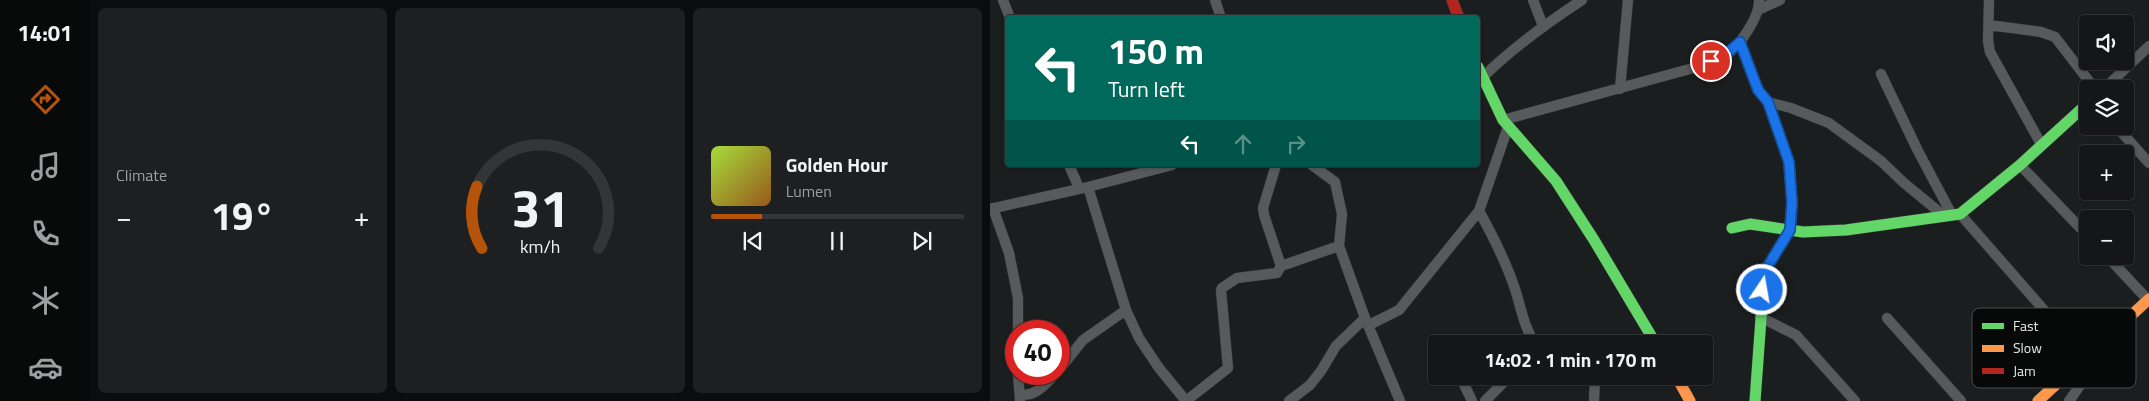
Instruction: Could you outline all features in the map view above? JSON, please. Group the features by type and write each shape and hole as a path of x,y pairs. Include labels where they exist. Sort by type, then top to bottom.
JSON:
{"street":[{"path":"1003,0 1009,15"},
{"path":"1215,0 1220,15"},
{"path":"1452,0 1458,15"},
{"path":"1533,0 1543,26"},
{"path":"1582,0 1543,26 1496,64 1480,72 1483,92 1505,123 1556,181 1651,335"},
{"path":"1620,89 1628,0"},
{"path":"1505,123 1697,67 1726,54 1740,42 1760,4 1780,0"},
{"path":"1989,0 1988,41 1990,52 2041,144"},
{"path":"1989,26 2041,32 2055,37 2088,80"},
{"path":"1740,42 1758,90 1768,102 1789,162 1792,203 1790,230 1766,269 1760,318 1755,401"},
{"path":"2113,80 2149,46"},
{"path":"1881,74 1951,214"},
{"path":"1768,102 1791,108 1829,123 1882,161 1904,183 1951,214 2039,308"},
{"path":"1732,228 1750,224 1804,232 1846,230 1951,214 2020,165 2079,111"},
{"path":"1289,401 1310,385 1336,346 1367,321 1399,310 1479,211 1505,123"},
{"path":"2124,135 2149,163"},
{"path":"2020,165 2079,227"},
{"path":"1070,167 1083,188 1126,310 1138,338 1148,354 1186,401 1228,368 1220,290 1237,278 1277,273 1280,266 1263,208 1275,167"},
{"path":"1018,320 1018,298 1009,253 992,208 1083,188 1164,167"},
{"path":"1315,167 1335,182 1342,214 1339,246 1400,401"},
{"path":"1479,211 1499,249 1515,289 1529,335"},
{"path":"1280,266 1339,246"},
{"path":"2115,265 2148,300 2136,311"},
{"path":"1070,357 1084,340 1126,310"},
{"path":"1760,318 1796,335 1855,401"},
{"path":"1887,318 1961,401"},
{"path":"1019,385 1020,398 1032,394 1042,385"},
{"path":"1464,385 1472,401"},
{"path":"1485,401 1501,385"},
{"path":"1594,401 1595,385"},
{"path":"1681,385 1690,401"},
{"path":"2038,401 2052,388"},
{"path":"2069,401 2077,388"}],"traffic: fast":[{"path":"1740,42 1758,90 1768,102 1789,162 1792,203 1790,230 1766,269 1764,277 1755,401"},
{"path":"1480,71 1503,120 1556,181 1651,335"},
{"path":"1732,228 1750,224 1803,232 1846,230 1960,214 2020,165 2079,111"}],"traffic: slow":[{"path":"2136,311 2149,299"},
{"path":"1681,385 1690,401"},
{"path":"2038,401 2052,388"}],"traffic: jam":[{"path":"1452,0 1458,15"}],"route":[{"path":"1711,61 1726,54 1740,42 1758,90 1768,102 1789,162 1792,203 1790,230 1766,269 1762,290"}]}
